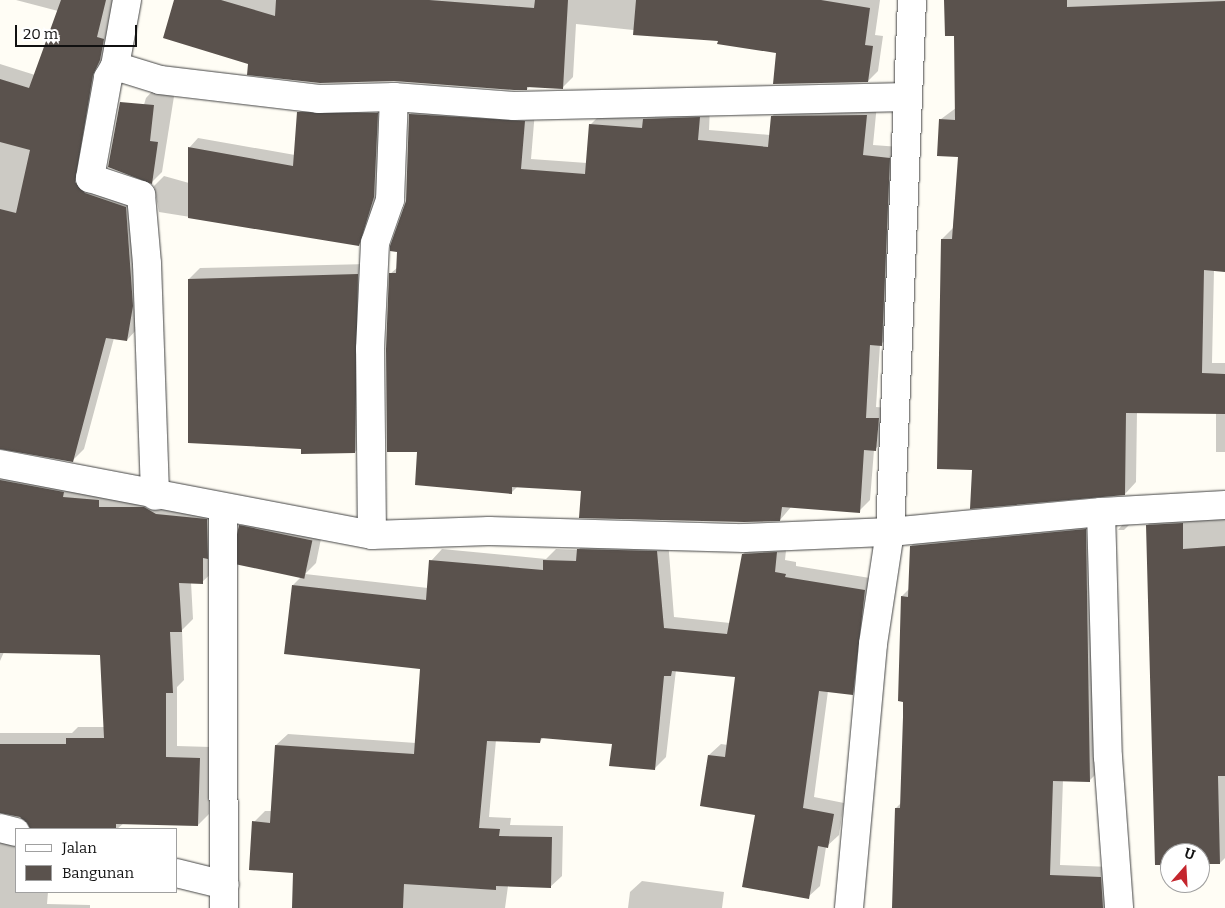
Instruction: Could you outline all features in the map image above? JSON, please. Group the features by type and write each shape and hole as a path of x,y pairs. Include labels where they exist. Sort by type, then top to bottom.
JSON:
{"street":[{"path":"127,0 115,66 108,78 90,178 141,195 147,264 155,496"},
{"path":"849,908 873,644 890,532 912,0"},
{"path":"115,66 160,80 319,99 394,97 514,106 908,97"},
{"path":"372,535 370,349 375,243 390,200 394,97"},
{"path":"0,464 155,496 372,535 489,531 744,538 890,532 1101,512 1225,506"},
{"path":"178,874 225,896 223,508"},
{"path":"1101,512 1108,757 1119,908"},
{"path":"0,828 15,832"}],"building":[{"path":"61,0 106,0 97,37 104,39 100,60 93,75 75,182 85,193 126,207 133,306 127,341 106,338 73,462 0,449 0,209 16,213 30,150 0,142 0,79 29,88"},
{"path":"174,0 221,0 275,16 276,0 429,0 534,8 535,0 568,0 563,89 527,87 527,90 514,90 394,81 320,83 247,75 248,64 163,38"},
{"path":"636,0 821,0 870,8 865,45 873,46 868,82 773,84 776,53 717,44 718,41 633,35"},
{"path":"944,0 1067,0 1067,7 1225,1 1225,272 1204,270 1202,373 1225,374 1225,414 1126,413 1125,495 970,509 972,470 937,469 941,239 952,239 958,157 937,156 939,119 955,120 954,36 945,36"},
{"path":"120,102 154,105 150,141 158,142 152,184 108,167"},
{"path":"297,112 378,113 374,197 359,246 188,218 188,147 293,166"},
{"path":"409,114 525,121 521,169 585,174 589,124 642,128 643,119 700,117 698,140 768,147 771,116 867,115 863,155 890,158 882,346 870,345 866,418 879,418 876,451 864,450 860,513 782,507 780,521 744,522 579,518 581,491 512,487 512,494 415,485 417,452 387,452 386,349 389,273 396,273 397,252 390,251 390,246 406,201"},
{"path":"358,274 355,453 301,454 301,449 188,443 188,279"},
{"path":"0,480 64,492 63,497 99,500 99,507 144,507 156,514 207,519 208,559 203,558 203,584 179,583 182,632 170,632 173,693 166,693 166,757 200,758 198,826 116,824 116,828 30,828 20,817 0,813 0,744 66,744 66,738 104,738 100,655 0,653"},
{"path":"1183,523 1183,549 1225,546 1225,776 1218,776 1220,864 1210,864 1210,843 1160,843 1160,865 1155,865 1146,525"},
{"path":"239,525 312,541 304,579 231,563"},
{"path":"1086,529 1090,782 1053,781 1050,875 1101,877 1103,908 892,908 895,808 900,808 903,717 903,702 898,701 901,596 908,597 910,546"},
{"path":"577,549 657,551 664,628 727,634 742,554 777,552 775,572 786,574 785,577 865,590 853,695 819,691 803,808 834,814 828,848 818,846 809,899 742,887 755,815 700,806 708,755 725,757 735,677 672,671 671,676 664,676 655,770 609,766 612,744 541,738 540,743 487,741 479,828 500,829 499,836 552,837 551,888 496,886 496,890 404,884 403,908 292,908 293,873 249,870 252,821 270,823 275,745 414,754 420,669 284,654 292,585 426,600 429,560 543,570 543,560 576,561"}]}
